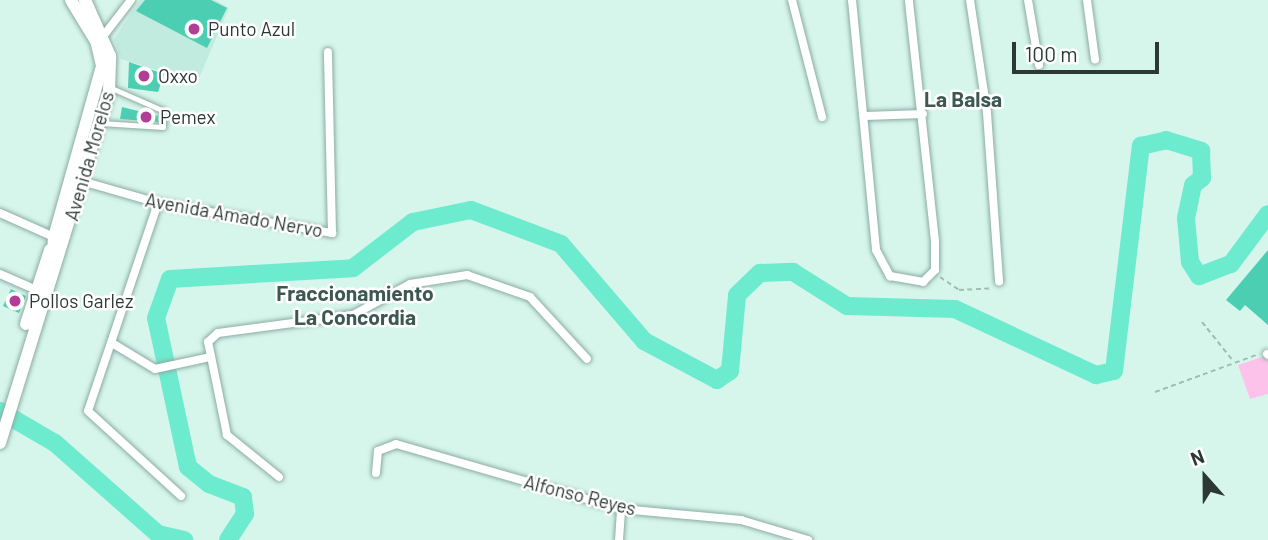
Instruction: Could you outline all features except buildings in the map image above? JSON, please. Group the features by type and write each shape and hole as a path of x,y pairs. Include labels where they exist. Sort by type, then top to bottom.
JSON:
{"main road":[{"name":"Avenida Morelos","path":"71,0 100,39"},
{"name":"Avenida Morelos","path":"26,324 53,273 105,86 100,39 85,0"},
{"name":"Avenida Morelos","path":"0,443 20,390 54,236 77,180"},
{"name":"Avenida Morelos","path":"53,273 54,236"}],"street":[{"path":"100,39 131,0"},
{"path":"792,0 822,117"},
{"path":"852,0 872,226 882,265 890,276 923,282 935,270 923,114 909,0"},
{"path":"970,0 987,113 999,282"},
{"path":"1028,0 1039,65"},
{"path":"1087,0 1095,59"},
{"name":"Avenida Amado Nervo","path":"77,180 158,203 332,233 328,52"},
{"path":"864,116 923,114"},
{"path":"158,203 88,411 181,496"},
{"path":"0,214 54,236"},
{"path":"0,274 42,293"},
{"path":"279,477 227,435 208,342 218,333 353,315 410,284 448,275 530,297 586,359"},
{"path":"112,344 155,369 210,356"},
{"name":"Alfonso Reyes","path":"376,473 378,451 396,444 621,509 741,520 808,540"},
{"path":"619,540 621,509"}],"lane":[{"path":"95,122 163,127 163,111 105,86"}],"path":[{"path":"935,270 959,290 985,290 999,282"},
{"path":"1202,322 1235,363"},
{"path":"1155,393 1267,354"}],"shaded area":[{"path":"140,0 215,0 229,8 197,83 121,59 114,39"},
{"path":"1268,355 1268,394 1250,399 1238,365"}],"waterway":[{"path":"228,540 245,514 243,497 209,484 188,467 156,318 170,279 353,268 413,222 471,210 561,244 644,341 717,380 730,371 737,295 760,273 793,272 847,306 955,309 1096,375 1114,371 1141,146 1166,140 1201,151 1202,178 1193,185 1186,218 1190,262 1199,276 1231,264 1268,214"},
{"path":"0,411 55,443 158,534 184,540"}],"place":[{"name":"Punto Azul","path":"194,29"},
{"name":"Oxxo","path":"144,76"},
{"name":"Pemex","path":"146,117"},
{"name":"Pollos Garlez","path":"15,301"}],"district":[{"name":"La Balsa","path":"963,99"},
{"name":"Fraccionamiento La Concordia","path":"355,305"}]}
